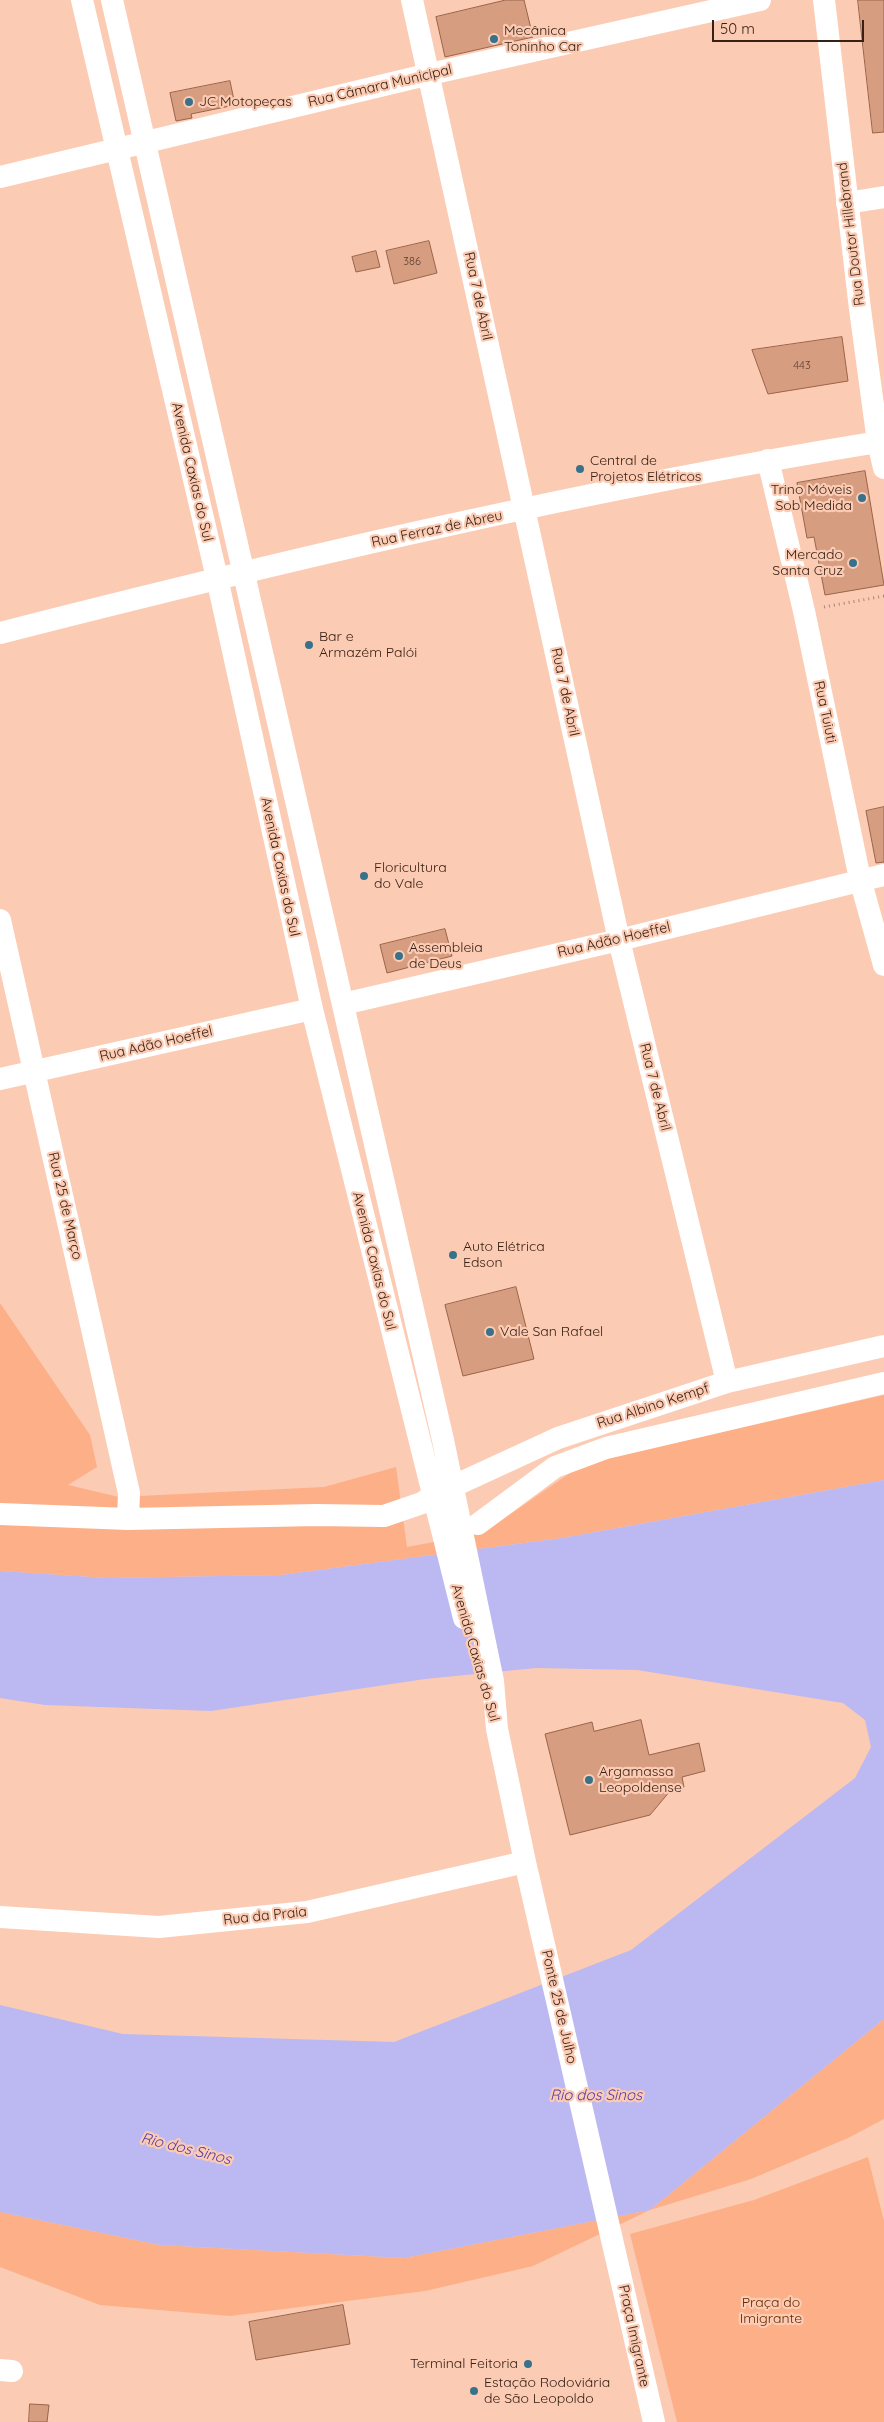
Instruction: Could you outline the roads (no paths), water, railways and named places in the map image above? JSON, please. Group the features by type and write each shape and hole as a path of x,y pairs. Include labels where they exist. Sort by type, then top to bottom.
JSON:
{"street":[{"name":"Avenida Caxias do Sul","path":"82,0 217,578 312,1009 442,1492 487,1683 536,1906"},
{"name":"Avenida Caxias do Sul","path":"112,0 443,1440 442,1492"},
{"name":"Rua 7 de Abril","path":"412,0 430,74 619,940 727,1382"},
{"name":"Rua Câmara Municipal","path":"0,176 430,74 760,0"},
{"name":"Rua Doutor Hillebrand","path":"824,0 847,203 878,442 884,468"},
{"path":"847,203 884,197"},
{"name":"Rua Ferraz de Abreu","path":"0,633 243,571 768,460 878,442"},
{"name":"Rua Tuiuti","path":"768,460 804,610 860,879 884,965"},
{"name":"Rua Adão Hoeffel","path":"343,1004 619,940 860,879 884,875"},
{"name":"Rua 25 de Março","path":"0,920 129,1492 128,1519"},
{"name":"Rua Adão Hoeffel","path":"0,1079 312,1009"},
{"name":"Rua Albino Kempf","path":"0,1514 128,1519 316,1515 384,1516 422,1503 558,1438 727,1382 884,1346"},
{"path":"478,1524 555,1467 606,1448 884,1383"},
{"path":"503,1463 528,1488"},
{"name":"Rua da Praia","path":"0,1917 159,1926 306,1912 526,1862"},
{"name":"Ponte 25 de Julho","path":"536,1906 616,2253"},
{"name":"Praça Imigrante","path":"616,2253 652,2421"}],"water":[{"name":"Rio dos Sinos","path":"884,1480 884,2019 650,2210 404,2258 160,2245 0,2212 0,2005 123,2034 394,2042 631,1950 855,1778 871,1747 865,1720 843,1703 637,1670 536,1668 425,1679 211,1711 45,1705 0,1698 0,1571 108,1578 281,1575 562,1538"}],"place":[{"name":"Mecânica Toninho Car","path":"494,39"},
{"name":"JC Motopeças","path":"189,102"},
{"name":"Central de Projetos Elétricos","path":"580,469"},
{"name":"Trino Móveis Sob Medida","path":"862,498"},
{"name":"Mercado Santa Cruz","path":"853,563"},
{"name":"Bar e Armazém Palói","path":"309,645"},
{"name":"Floricultura do Vale","path":"364,876"},
{"name":"Assembleia de Deus","path":"399,956"},
{"name":"Auto Elétrica Edson","path":"453,1255"},
{"name":"Vale San Rafael","path":"490,1332"},
{"name":"Argamassa Leopoldense","path":"589,1780"},
{"name":"Terminal Feitoria","path":"528,2364"},
{"name":"Estação Rodoviária de São Leopoldo","path":"474,2391"}],"park label":[{"name":"Praça do Imigrante","path":"771,2312"}]}
